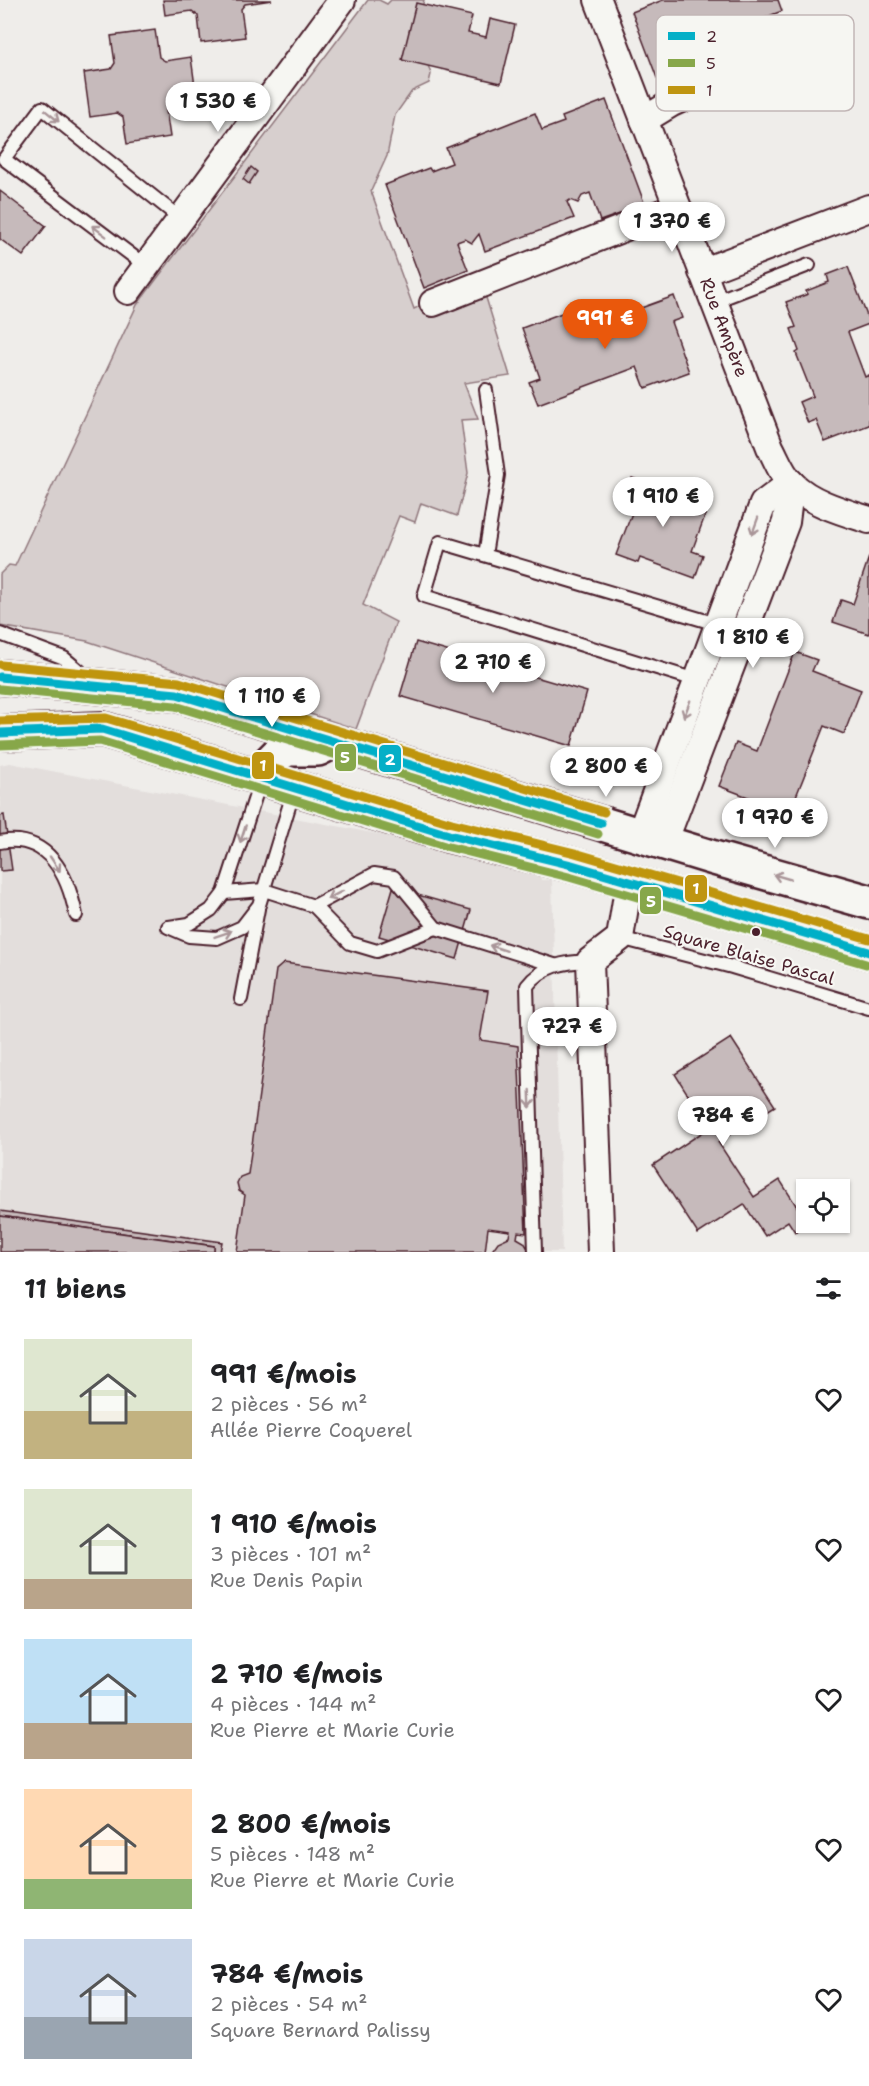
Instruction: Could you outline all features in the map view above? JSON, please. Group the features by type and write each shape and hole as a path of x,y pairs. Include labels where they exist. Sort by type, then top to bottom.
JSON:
{"main road":[{"path":"0,677 177,694 697,853 869,902"},
{"path":"0,733 102,729 448,835 572,865 869,952"},
{"path":"261,778 271,760 279,753 289,749 318,749 334,741"},
{"path":"629,882 641,866 655,860 683,865 697,853"}],"street":[{"path":"128,291 342,0"},
{"name":"Rue Ampère","path":"598,0 770,447 791,483"},
{"path":"644,120 658,111"},
{"path":"433,303 677,207"},
{"path":"702,273 869,208"},
{"path":"791,483 812,497 846,513 869,520"},
{"path":"652,838 698,680 763,504 791,483"},
{"path":"652,838 723,688 786,522 791,483"},
{"path":"601,1252 590,961 620,938 629,882"}],"lane":[{"path":"146,266 4,159 42,108 181,219"},
{"path":"714,302 809,265"},
{"path":"485,555 498,475 486,390"},
{"path":"723,688 424,596 440,542 744,632"},
{"path":"0,634 64,658 96,685"},
{"path":"259,905 242,927 217,938 189,936 168,927 189,924 211,910 224,892 261,778"},
{"path":"242,999 259,905 295,789"},
{"path":"0,842 8,840 36,845 54,860 72,895 76,915"},
{"path":"314,906 374,874 394,877 436,928 554,965"},
{"path":"224,892 264,890 314,906 350,943 377,951 436,928"},
{"name":"Square Blaise Pascal","path":"620,938 732,967 869,1008"},
{"path":"535,1252 527,986 534,976 554,965 590,961"}],"shaded area":[{"path":"368,0 379,0 387,4 391,0 424,0 416,29 431,74 429,83 412,91 395,115 387,156 371,191 414,309 480,278 510,376 464,383 478,419 461,420 468,473 457,516 421,503 415,522 399,516 363,605 396,622 356,729 87,641 0,626 0,574 9,565 15,566 137,305"},
{"path":"10,763 435,845 540,874 541,880 552,880 562,1252 0,1252 0,765"}],"building":[{"path":"163,0 272,0 245,4 241,9 245,37 201,43 198,16 192,11 165,15"},
{"path":"663,0 778,0 782,11 772,15 656,15 656,75 632,12"},
{"path":"416,3 472,16 468,33 486,37 490,19 515,25 501,83 402,60"},
{"path":"155,30 159,57 165,61 191,57 197,101 170,105 166,110 170,137 127,144 123,117 117,113 90,117 84,73 111,69 115,63 111,36"},
{"path":"606,100 645,205 600,221 590,193 582,196 578,203 570,200 567,202 574,218 485,251 479,234 472,243 465,239 457,242 468,270 424,288 385,185 429,168 431,171 452,163 446,148 535,113 542,130 564,122 562,117"},
{"path":"251,167 257,172 249,184 243,179"},
{"path":"0,191 46,226 23,256 0,239"},
{"path":"848,267 869,321 869,324 848,332 865,377 869,375 869,425 825,442 816,420 808,423 799,402 813,396 796,353 799,351 791,329 796,327 786,302 808,294 806,291 829,282 827,275"},
{"path":"674,296 682,318 671,322 689,372 645,388 637,367 538,404 529,382 540,378 522,328 567,311 575,332"},
{"path":"632,478 687,499 689,495 710,502 692,551 703,555 695,578 640,558 638,563 616,555 635,505 623,501"},
{"path":"869,557 869,634 833,622 841,600 853,604"},
{"path":"416,642 587,692 571,746 400,696"},
{"path":"795,652 817,660 812,671 861,690 844,734 824,726 785,824 765,816 769,805 719,786 736,743 757,751"},
{"path":"4,815 12,870 0,871 0,816"},
{"path":"393,888 471,910 457,959 379,936"},
{"path":"284,963 488,991 480,1040 518,1046 526,1233 518,1232 517,1238 524,1242 530,1252 491,1252 498,1242 509,1237 510,1231 488,1228 485,1252 237,1252 245,1195 239,1191 237,1183 240,1177 248,1174 276,970"},
{"path":"731,1038 775,1106 718,1142 754,1197 780,1180 796,1205 796,1231 788,1221 765,1236 744,1204 698,1234 653,1165 709,1128 675,1074"},
{"path":"0,1211 222,1242 220,1252 214,1252 214,1246 0,1216"},
{"path":"0,1216 214,1246 214,1252 0,1252"}],"transit line":[{"name":"1","path":"1,665 179,682 604,812"},
{"name":"2","path":"0,677 177,694 601,823"},
{"name":"5","path":"0,689 175,706 598,834"},
{"name":"1","path":"0,721 106,718 452,823 575,853 869,939"},
{"name":"2","path":"0,733 102,729 449,835 572,865 869,952"},
{"name":"5","path":"0,745 100,741 445,846 569,877 866,964"}]}
